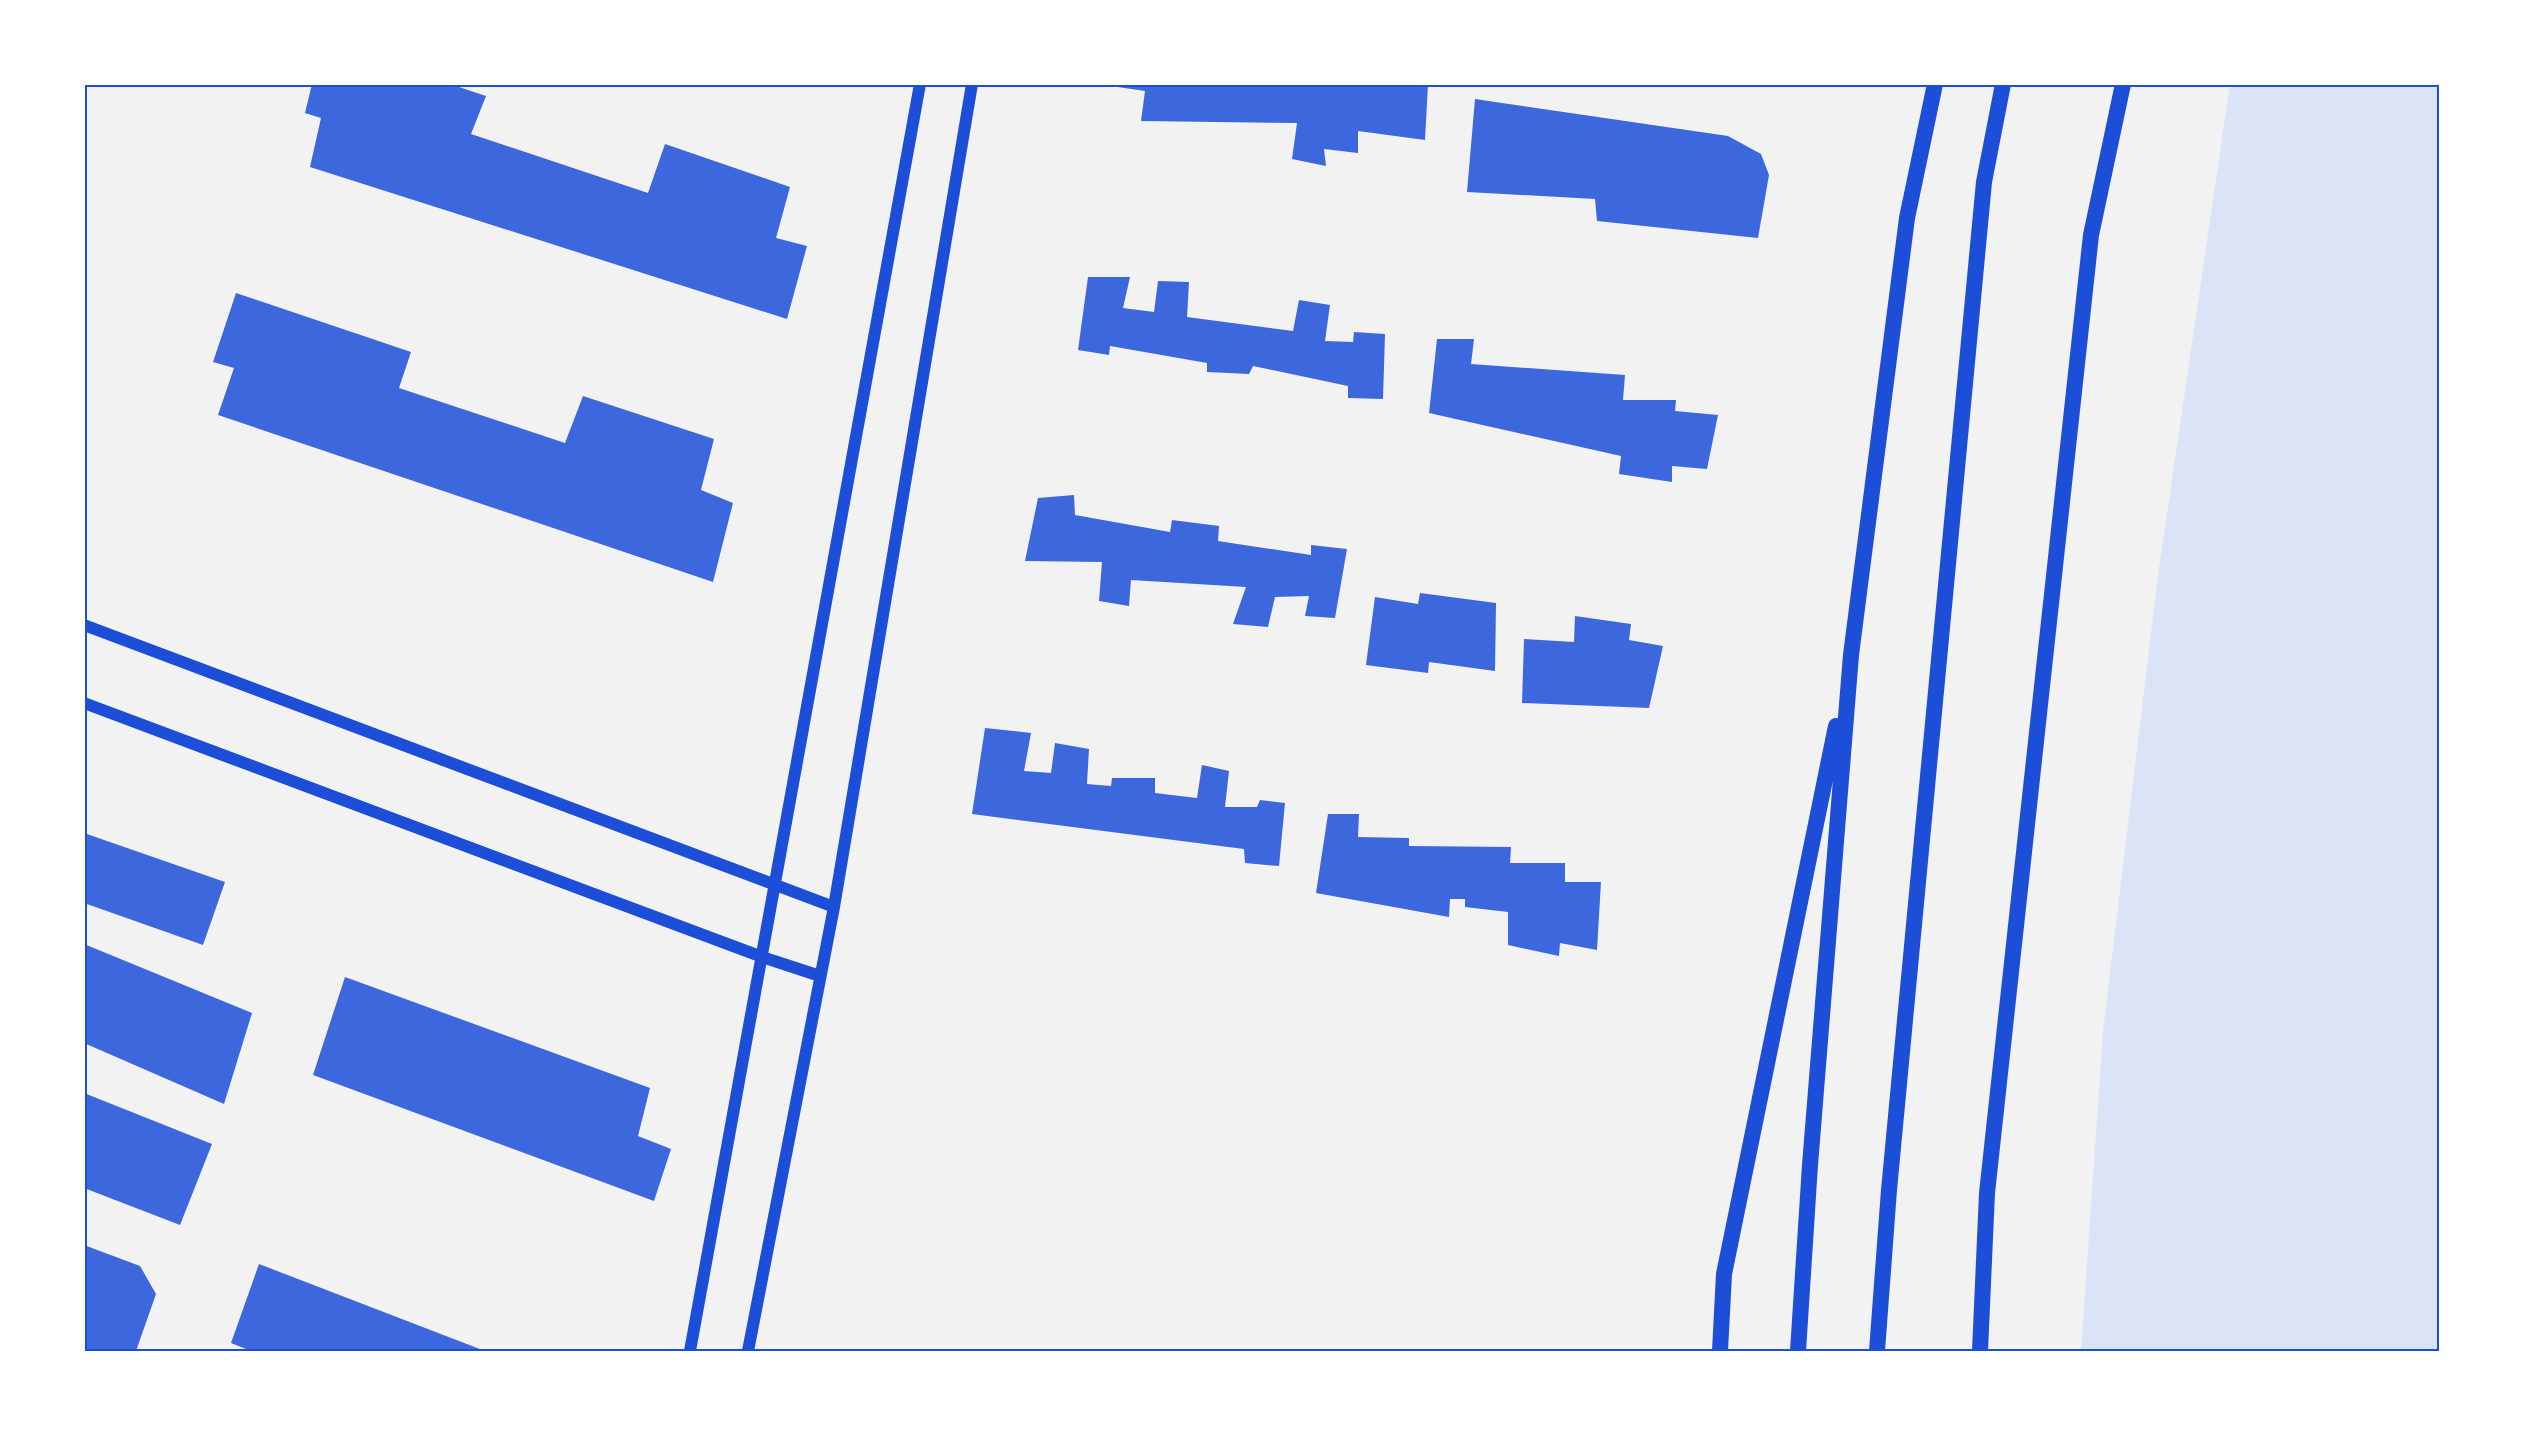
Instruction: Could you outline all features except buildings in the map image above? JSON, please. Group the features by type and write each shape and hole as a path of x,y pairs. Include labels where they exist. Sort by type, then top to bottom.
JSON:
{"highway":[{"path":"1798,1351 1810,1165 1851,655 1907,218 1935,84"},
{"path":"1877,1351 1890,1178 1984,182 2003,84"},
{"path":"1980,1351 1987,1193 2089,247 2123,84"},
{"path":"1720,1351 1724,1274 1851,655"}],"main road":[{"path":"690,1351 920,84"},
{"path":"748,1351 834,907 972,84"},
{"path":"84,625 834,907"},
{"path":"84,703 762,957 820,976"}],"shaded area":[{"path":"2230,84 2439,84 2439,1351 2081,1351 2103,1031 2158,575"}]}
